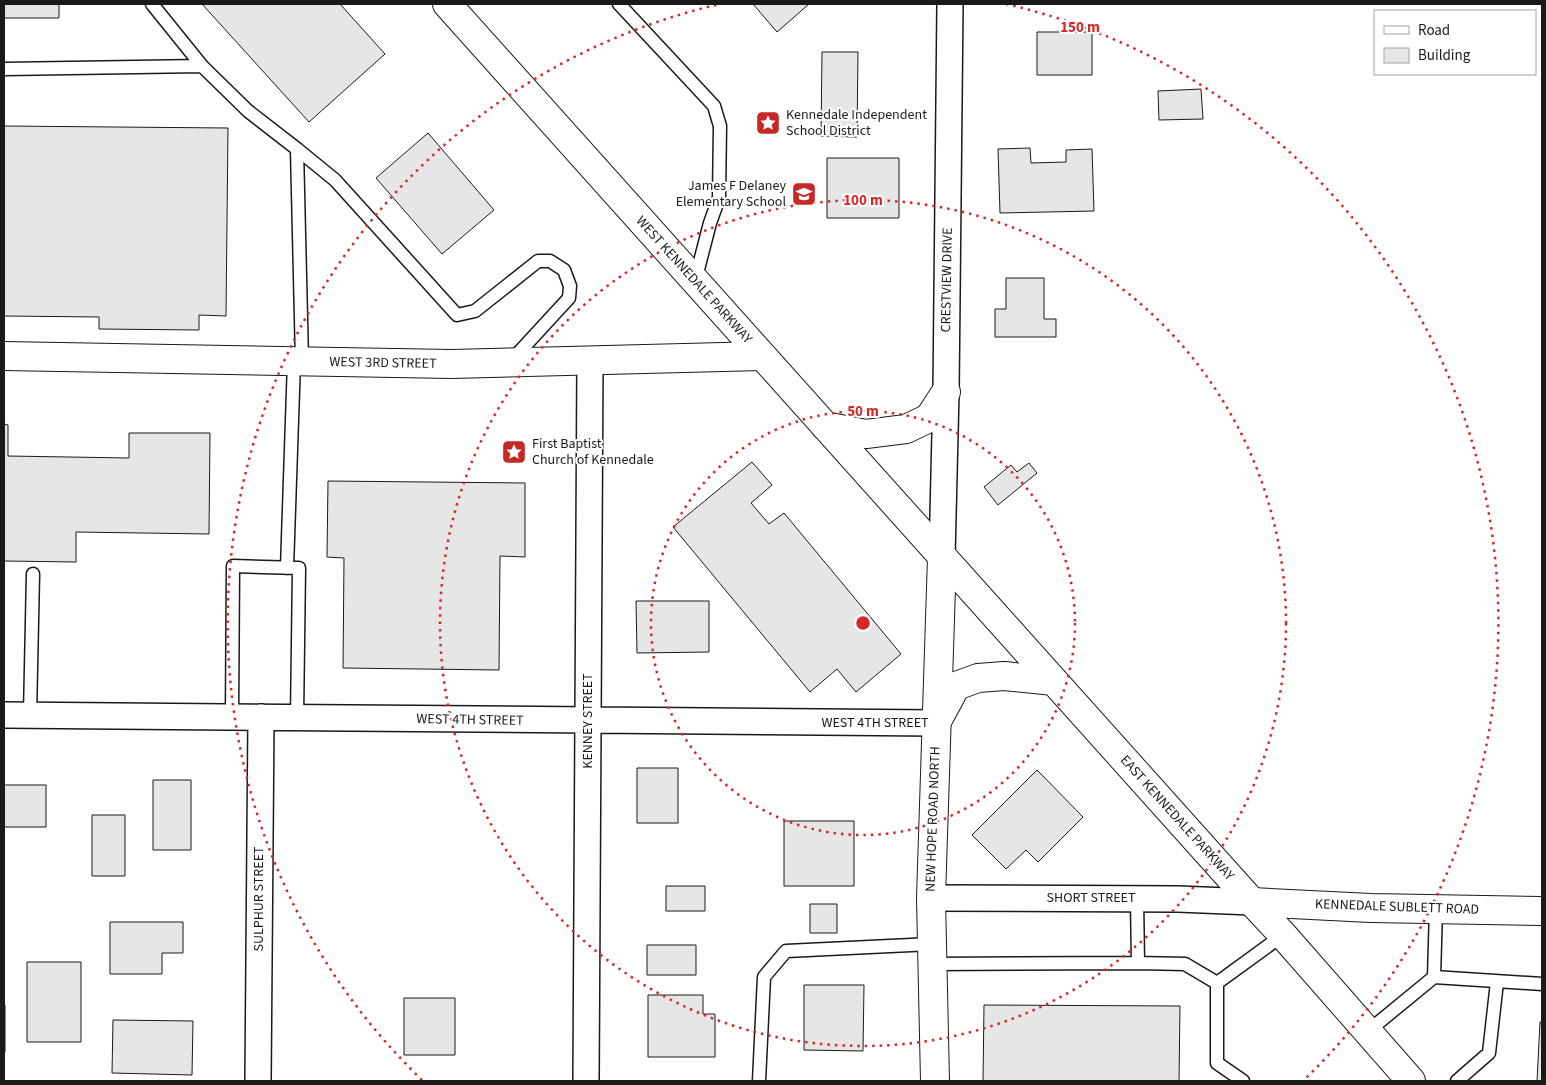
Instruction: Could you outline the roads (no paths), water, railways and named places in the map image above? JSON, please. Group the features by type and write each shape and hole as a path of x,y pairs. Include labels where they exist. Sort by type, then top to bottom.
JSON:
{"main road":[{"name":"WEST KENNEDALE PARKWAY","path":"446,4 942,557"},
{"name":"WEST 3RD STREET","path":"4,356 451,364 762,356"},
{"path":"825,426 866,434 906,429 929,418 946,392"},
{"name":"EAST KENNEDALE PARKWAY","path":"942,557 1283,935 1411,1081"},
{"name":"NEW HOPE ROAD NORTH","path":"935,1081 931,898 942,557"},
{"path":"936,724 956,686 978,678 1004,676 1054,681"},
{"name":"KENNEDALE SUBLETT ROAD","path":"1252,902 1371,908 1542,911"}],"street":[{"name":"CRESTVIEW DRIVE","path":"942,557 946,392 950,4"},
{"name":"KENNEY STREET","path":"586,1081 590,360"},
{"name":"WEST 4TH STREET","path":"4,715 936,724"},
{"name":"SULPHUR STREET","path":"258,1081 261,717"},
{"name":"SHORT STREET","path":"931,898 1138,898 1252,902"}],"lane":[{"path":"152,4 202,66 248,110 335,180 456,315 475,311 538,261 550,261 564,270 570,286 569,298 510,363"},
{"path":"619,4 714,106 720,126 719,198 710,223 695,281"},
{"path":"4,69 202,66"},
{"path":"287,568 298,361 297,149"},
{"path":"232,717 233,566 299,568 297,718"},
{"path":"30,715 33,574"},
{"path":"1138,898 1138,963"},
{"path":"1434,977 1436,909"},
{"path":"1217,984 1283,935"},
{"path":"759,1081 764,977 786,951 932,954 1185,964 1217,984"},
{"path":"1367,1032 1434,977 1542,984"},
{"path":"1456,1081 1489,1053 1497,982"},
{"path":"1217,984 1217,1063 1243,1081"}],"place":[{"name":"Kennedale Independent School District","path":"768,123"},
{"name":"James F Delaney Elementary School","path":"804,194"},
{"name":"First Baptist Church of Kennedale","path":"514,452"}]}
